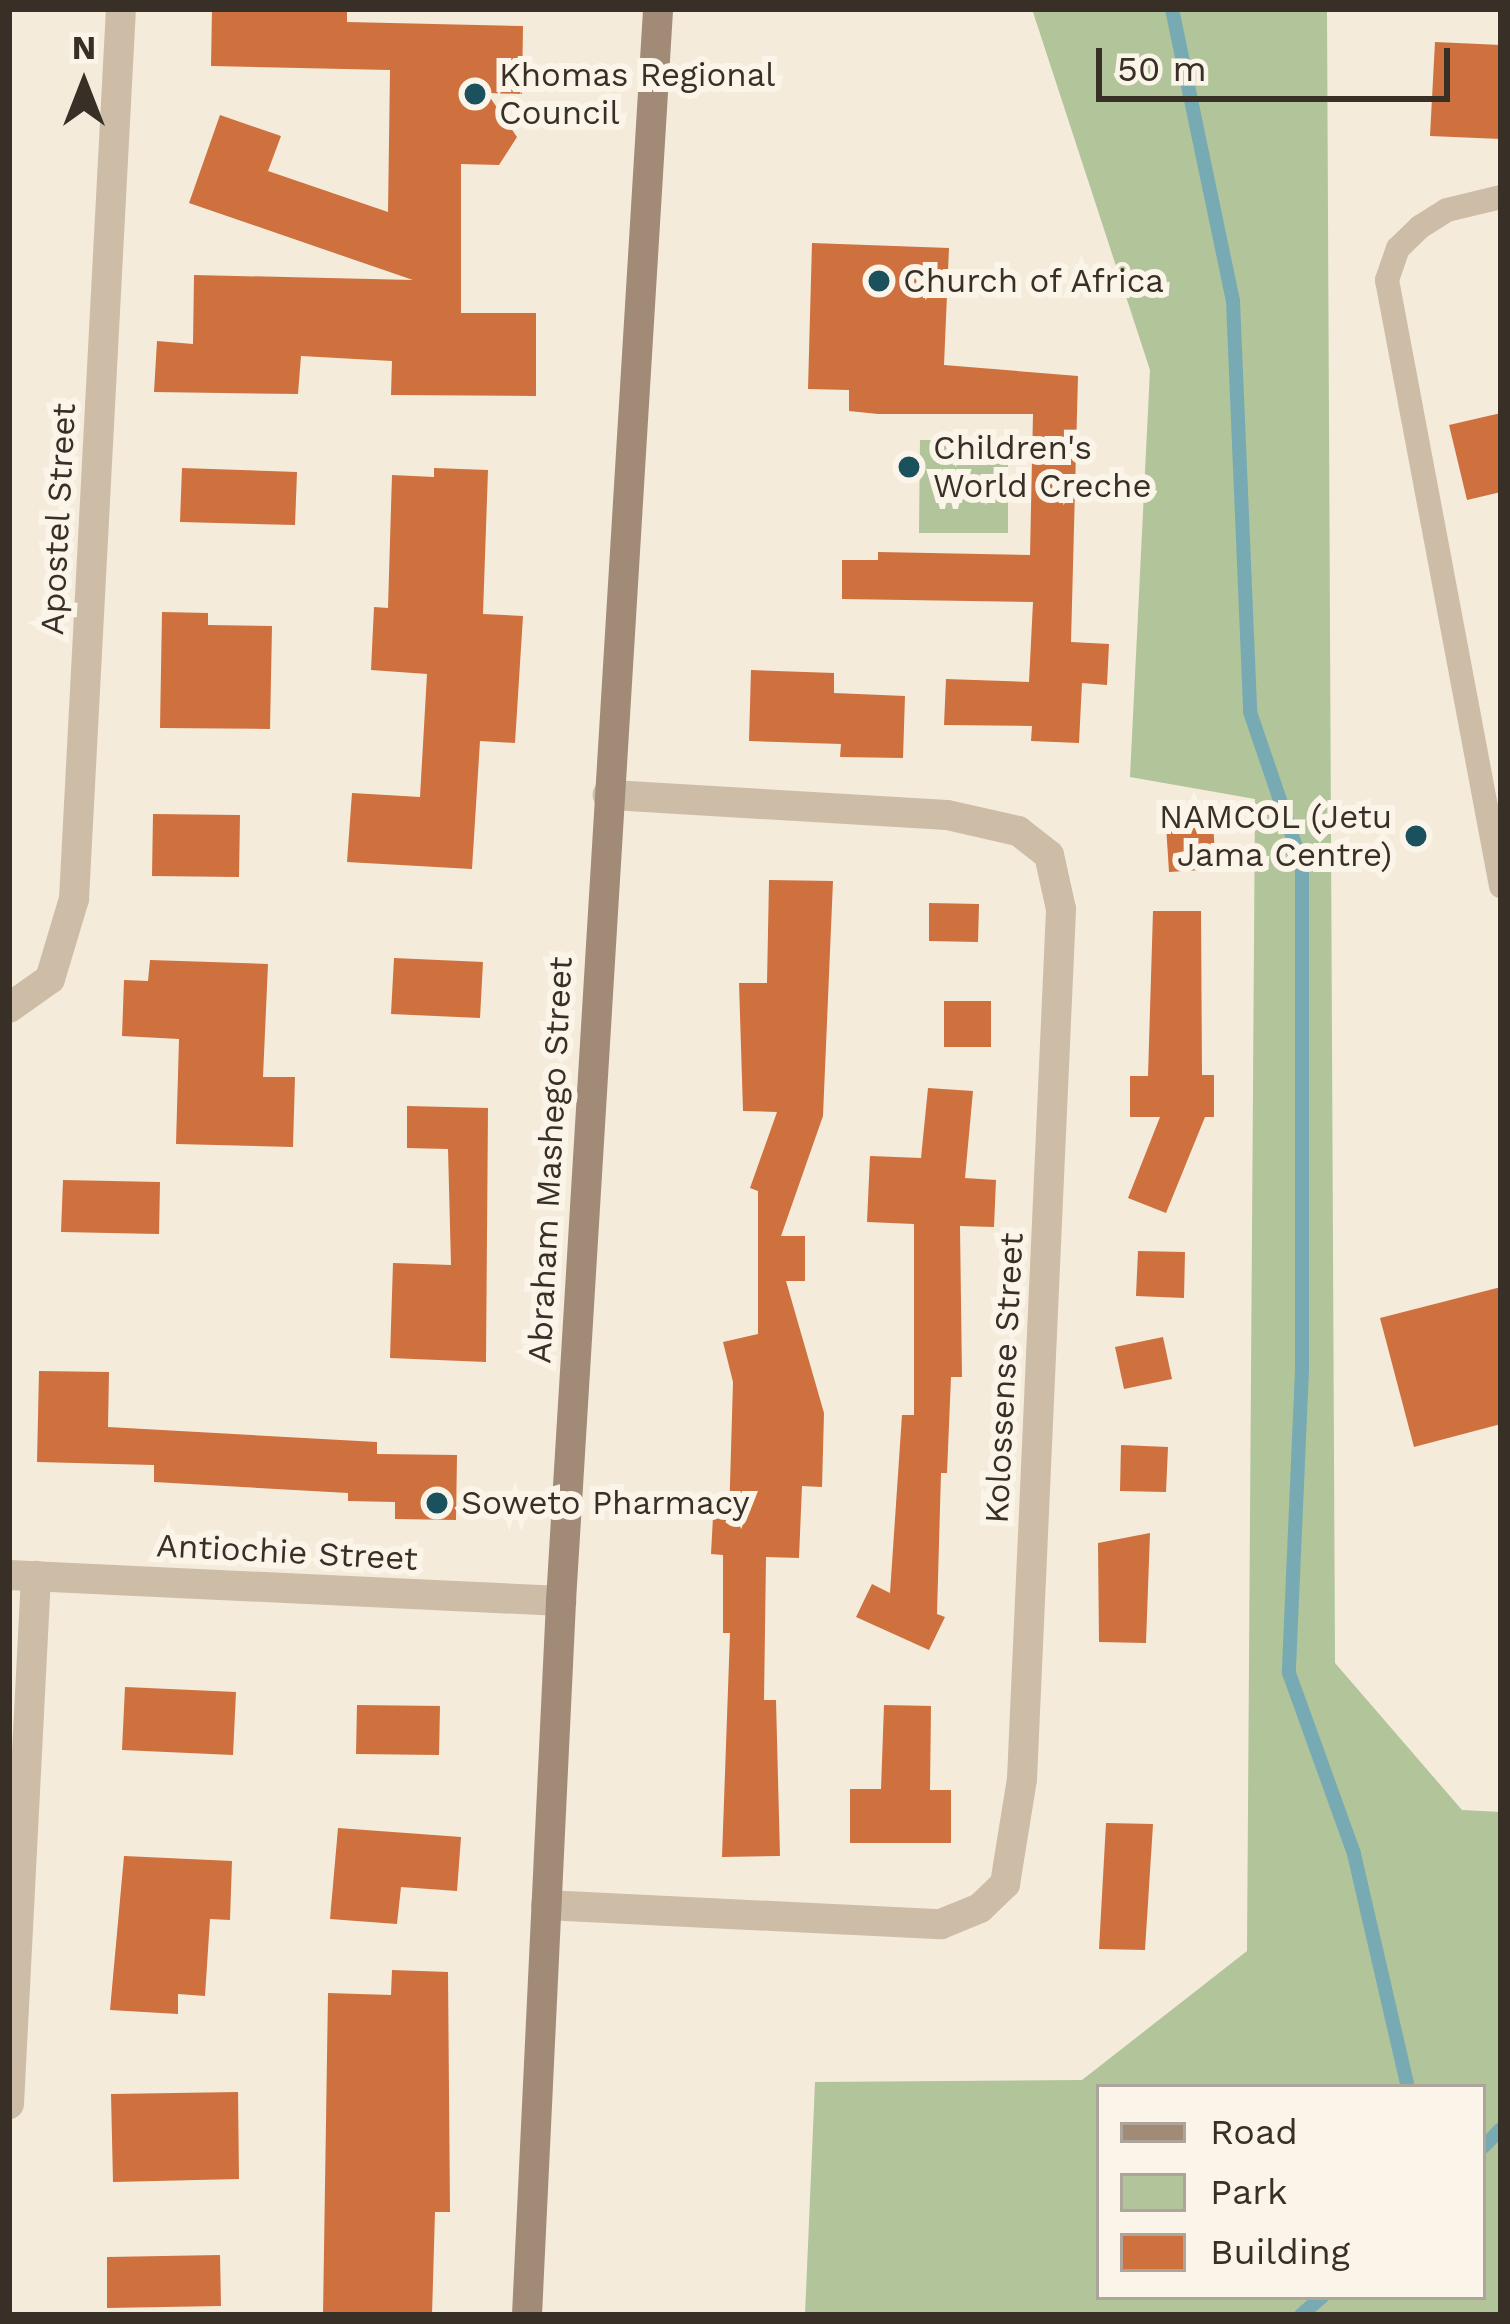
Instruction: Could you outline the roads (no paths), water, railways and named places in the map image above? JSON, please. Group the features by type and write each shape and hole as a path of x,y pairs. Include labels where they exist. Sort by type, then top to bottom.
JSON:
{"main road":[{"name":"Abraham Mashego Street","path":"527,2315 561,1601 658,9"}],"street":[{"name":"Apostel Street","path":"9,1008 50,979 74,899 121,9"},
{"name":"Kolossense Street","path":"546,1905 941,1924 980,1908 1005,1884 1022,1779 1061,909 1049,854 1018,831 947,815 608,795"},
{"name":"Antiochie Street","path":"22,1576 561,1601"},
{"path":"9,2104 22,1576"}],"lane":[{"path":"1500,876 1387,280 1398,248 1420,227 1447,210 1501,197"}],"waterway":[{"path":"1172,9 1233,301 1250,712 1302,865 1302,1370 1289,1673 1354,1854 1407,2084"},
{"path":"1486,2144 1501,2129"},
{"path":"1301,2315 1318,2300"}],"place":[{"name":"Khomas Regional Council","path":"475,94"},
{"name":"Church of Africa","path":"879,281"},
{"name":"Children's World Creche","path":"909,467"},
{"name":"NAMCOL (Jetu Jama Centre)","path":"1416,836"},
{"name":"Soweto Pharmacy","path":"437,1503"}]}
